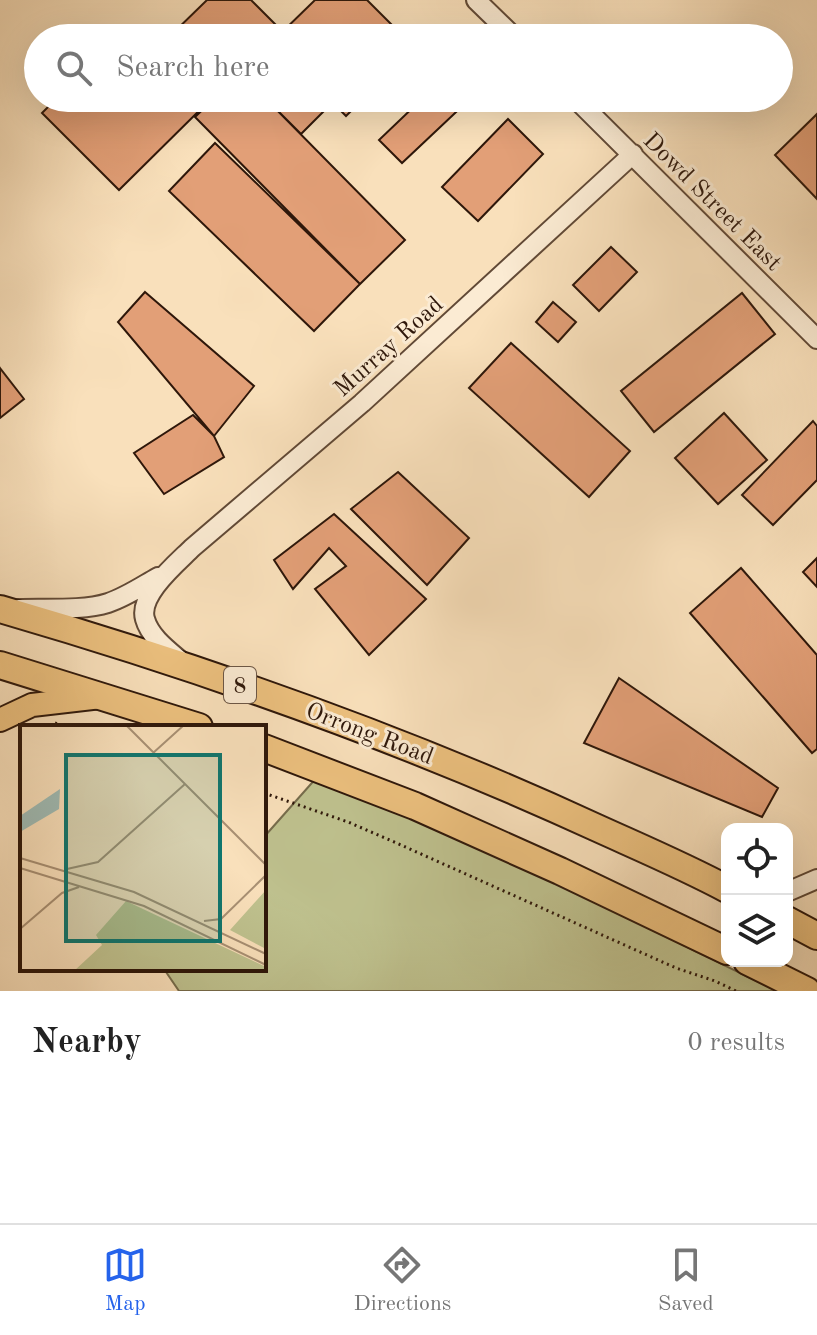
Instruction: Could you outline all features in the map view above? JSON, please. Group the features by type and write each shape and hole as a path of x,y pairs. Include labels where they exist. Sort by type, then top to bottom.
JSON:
{"highway":[{"name":"Orrong Road","path":"0,609 187,667 363,729 477,774 720,883"},
{"name":"8","path":"0,665 193,725"},
{"path":"266,749 429,813 721,948"},
{"path":"793,923 817,936"},
{"path":"759,967 807,991"}],"main road":[{"path":"0,720 32,705 106,697"}],"street":[{"path":"476,0 501,24"},
{"name":"Dowd Street East","path":"590,112 817,339"},
{"name":"Murray Road","path":"187,667 160,643 146,624 143,615 151,591 192,548 362,403 633,154"},
{"name":"Murray Road","path":"0,609 106,604 171,569"},
{"path":"793,889 817,879"}],"path":[{"path":"266,794 348,822 676,968 736,991"}],"green space":[{"path":"318,776 447,830 721,964 721,967 728,967 777,991 179,991 165,971 266,971 266,835"}],"building":[{"path":"207,0 251,0 275,24 182,24"},
{"path":"315,0 367,0 391,24 290,24"},
{"path":"43,112 198,112 119,190"},
{"path":"200,112 279,112 405,240 360,284 195,117"},
{"path":"279,112 323,112 301,134"},
{"path":"408,112 456,112 402,163 379,140"},
{"path":"817,114 817,199 775,155"},
{"path":"508,119 543,154 478,221 442,187"},
{"path":"215,143 360,284 314,331 169,191"},
{"path":"611,247 637,272 599,311 573,285"},
{"path":"145,292 254,386 214,436 118,322"},
{"path":"742,293 775,334 654,432 621,391"},
{"path":"553,302 576,322 558,342 536,322"},
{"path":"511,343 630,451 589,497 469,388"},
{"path":"0,368 24,399 0,418"},
{"path":"724,413 767,460 718,504 675,458"},
{"path":"193,415 214,436 224,457 164,494 134,453"},
{"path":"813,421 817,426 817,480 773,525 742,495"},
{"path":"398,472 469,538 427,585 351,509"},
{"path":"334,514 426,599 369,655 315,589 346,566 329,548 293,589 274,560"},
{"path":"817,558 817,587 803,572"},
{"path":"741,568 817,655 817,749 812,753 690,613"},
{"path":"619,678 778,788 762,817 584,743"}]}
